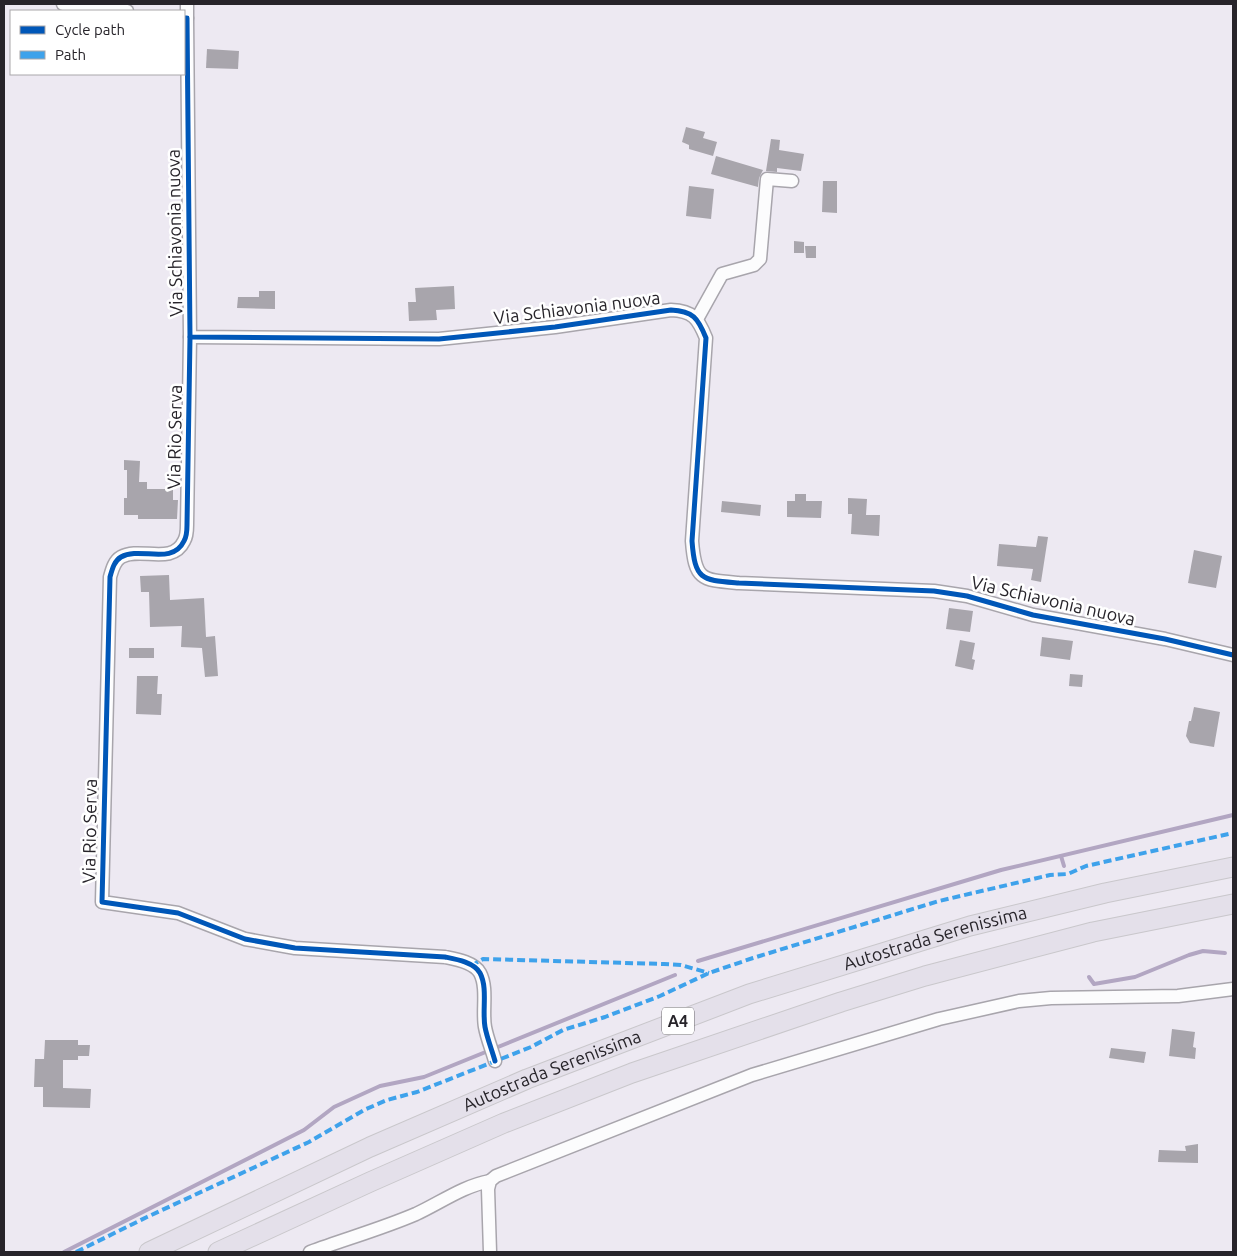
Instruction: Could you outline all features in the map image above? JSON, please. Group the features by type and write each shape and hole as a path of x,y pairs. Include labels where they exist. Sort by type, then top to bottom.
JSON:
{"highway":[{"path":"1105,894 1153,872 1233,854"},
{"name":"Autostrada Serenissima","path":"149,1252 370,1147 457,1109 528,1079 749,994 838,965 970,926 1233,866"},
{"name":"Autostrada Serenissima","path":"218,1252 504,1122 632,1073 841,1002 925,976 1093,932 1233,904"},
{"path":"1164,917 1200,921 1233,916"}],"street":[{"path":"63,4 118,10"},
{"name":"Via Schiavonia nuova","path":"188,4 185,18 190,337 439,339 555,327 671,310 683,310 700,323 706,338 692,541 694,562 699,573 711,580 739,583 934,591 967,596 1033,615 1233,655"},
{"path":"696,319 722,274 754,265 760,259 767,179 792,181"},
{"name":"Via Rio Serva","path":"190,337 188,525 185,540 178,548 166,554 121,556 114,565 110,577 102,902 178,913 245,939 295,948 445,957 460,960 480,972 485,1000 485,1026 494,1058"},
{"path":"310,1252 380,1228 417,1213 458,1192 490,1181 507,1171 752,1075 939,1019 1027,1000 1178,996 1233,989"},
{"path":"490,1181 488,1189 490,1252"}],"building":[{"path":"207,49 239,51 238,69 206,68"},
{"path":"686,127 705,132 703,138 717,142 713,156 689,149 689,145 682,142"},
{"path":"771,139 780,140 779,150 804,154 801,171 777,168 777,172 766,171"},
{"path":"716,156 763,170 759,178 758,187 711,174"},
{"path":"823,181 837,181 837,213 822,212"},
{"path":"689,186 714,189 711,219 686,216"},
{"path":"794,241 804,242 804,253 794,253"},
{"path":"805,246 816,246 816,258 806,258"},
{"path":"454,286 455,309 436,310 437,320 409,321 408,302 416,302 415,288"},
{"path":"259,291 275,291 275,309 237,308 238,297 259,297"},
{"path":"124,460 140,461 139,482 147,482 147,489 173,489 173,500 178,500 177,519 138,519 138,515 124,515 124,498 127,498 127,470 124,470"},
{"path":"795,494 806,494 806,501 822,501 821,518 787,517 787,501 795,501"},
{"path":"848,498 867,499 866,515 880,515 879,536 851,534 852,514 848,514"},
{"path":"722,501 761,505 760,516 721,512"},
{"path":"1038,536 1048,537 1041,582 1031,580 1033,569 997,566 999,544 1036,547"},
{"path":"1194,550 1222,556 1216,588 1188,583"},
{"path":"169,575 170,600 204,598 206,637 215,636 218,676 205,677 202,648 181,647 182,626 150,627 149,592 141,592 140,576"},
{"path":"949,608 973,611 970,632 946,629"},
{"path":"1042,637 1073,641 1070,660 1040,656"},
{"path":"960,640 975,643 972,659 975,660 973,670 955,666"},
{"path":"129,648 154,648 154,658 129,658"},
{"path":"1070,674 1083,675 1082,687 1069,686"},
{"path":"137,676 158,676 157,694 162,694 161,715 136,714"},
{"path":"1194,707 1220,712 1214,747 1190,743 1186,736"},
{"path":"1172,1029 1195,1032 1193,1047 1196,1048 1195,1059 1169,1056"},
{"path":"45,1040 78,1040 78,1045 90,1045 89,1056 78,1056 78,1060 63,1060 63,1088 91,1089 90,1108 43,1107 43,1087 34,1087 35,1059 44,1059"},
{"path":"1111,1048 1146,1052 1144,1063 1109,1058"},
{"path":"1198,1144 1198,1163 1158,1162 1159,1150 1186,1151 1185,1146"}],"waterway":[{"path":"698,961 1001,870 1233,815"},
{"path":"1061,856 1064,866"},
{"path":"1089,977 1094,984 1135,977 1203,951 1225,953"},
{"path":"64,1252 304,1130 334,1107 380,1086 424,1077 675,975"}],"marked path":[{"path":"76,1252 309,1142 364,1110 387,1100 417,1092 531,1047 563,1030 605,1017 660,996 709,973 939,901 1050,875 1068,874 1086,866 1233,833"},
{"path":"471,966 483,959 664,964 681,965 709,973"}],"cycle path":[{"path":"185,18 187,18 190,337 439,339 555,327 671,310 685,312 694,317 706,338 692,541 695,564 703,576 716,581 739,583 934,591 967,596 1033,615 1165,639 1233,655"},
{"path":"190,337 186,537 179,548 172,552 164,554 137,553 121,557 115,563 110,577 102,902 178,913 245,939 295,948 445,957 464,962 477,969 482,979 484,986 485,1027 495,1061"}]}
